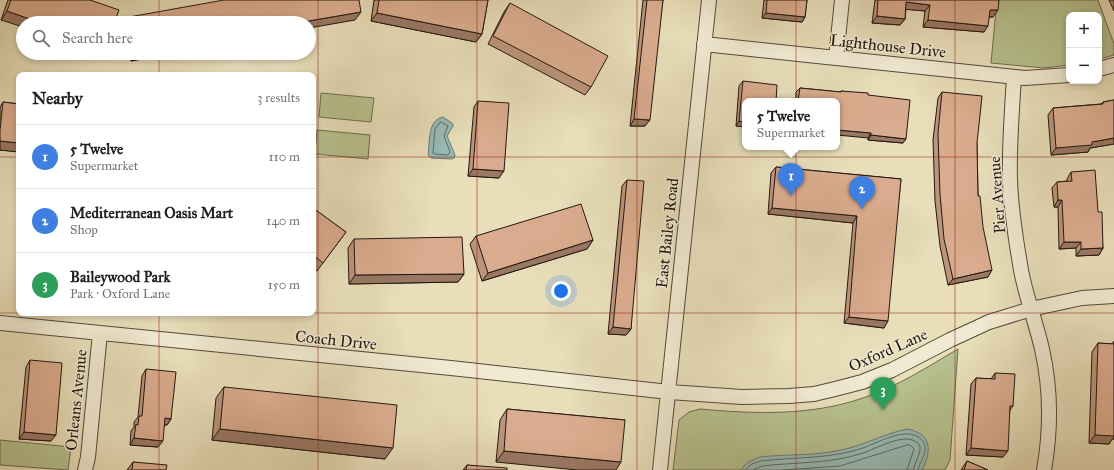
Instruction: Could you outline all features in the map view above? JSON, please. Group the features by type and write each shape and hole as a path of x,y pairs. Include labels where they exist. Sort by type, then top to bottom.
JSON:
{"street":[{"name":"East Bailey Road","path":"660,470 709,0"},
{"path":"836,58 842,0"},
{"name":"Lighthouse Drive","path":"704,44 1025,78 1066,75"},
{"path":"1102,68 1114,65"},
{"name":"Pier Avenue","path":"1014,77 1010,181 1013,218 1022,272 1047,372 1049,395 1048,437 1044,470"},
{"name":"Oxford Lane","path":"669,392 742,397 814,394 862,382 892,370 989,322 1031,308 1082,298 1114,296"},
{"name":"Coach Drive","path":"0,324 459,369 669,392"},
{"name":"Orleans Avenue","path":"85,470 88,457 100,333"}],"green space":[{"path":"997,0 1098,0 1114,44 1114,55 1102,58 1102,12 1066,12 1066,65 1044,68 991,63"},
{"path":"321,93 374,98 371,122 319,117"},
{"path":"317,130 370,135 368,159 316,154"},
{"path":"958,349 950,460 945,470 673,470 679,420 689,412 700,409 741,412 803,411 843,404 888,388"},
{"path":"0,440 71,447 68,470 0,465"}],"water":[{"path":"443,117 453,124 447,136 455,155 452,159 431,158 428,155 429,138 432,127 438,119"},
{"path":"907,429 915,431 921,435 928,444 927,456 922,470 741,470 749,462 760,457 817,454 836,451 854,447"}],"building":[{"path":"11,0 90,0 119,10 117,16 21,16 7,11"},
{"path":"224,0 359,0 361,12 316,20 316,16 135,16"},
{"path":"379,0 488,0 482,34 377,13"},
{"path":"647,0 663,0 650,120 634,119"},
{"path":"767,0 807,0 805,17 766,13"},
{"path":"878,0 999,0 998,10 990,10 988,26 928,20 930,5 906,2 905,19 877,16"},
{"path":"510,3 608,56 591,87 493,36"},
{"path":"743,81 777,85 776,98 742,98 742,122 739,121"},
{"path":"800,88 868,93 868,95 910,100 906,139 871,135 871,133 840,130 840,98 798,98"},
{"path":"942,92 982,96 977,143 978,196 980,196 983,227 992,270 953,279 944,239 940,194 938,133"},
{"path":"1114,100 1114,138 1092,142 1092,145 1056,148 1053,108 1103,104 1103,102"},
{"path":"478,101 509,103 504,171 473,169"},
{"path":"3,102 16,104 16,143 0,141"},
{"path":"776,167 901,179 888,321 849,317 857,216 772,208"},
{"path":"1095,170 1098,212 1102,212 1103,248 1081,249 1081,242 1064,242 1062,200 1058,200 1057,182 1072,181 1071,172"},
{"path":"627,180 644,181 631,329 613,327"},
{"path":"581,204 593,240 488,273 476,236"},
{"path":"316,210 346,232 323,263 316,257"},
{"path":"462,237 464,274 355,275 354,239"},
{"path":"1098,343 1114,344 1114,436 1095,435"},
{"path":"30,360 62,363 56,435 24,432"},
{"path":"146,369 176,372 171,419 165,418 163,441 134,438 136,424 138,425 139,416 142,416"},
{"path":"995,373 1015,374 1013,406 1010,406 1008,451 971,448 976,378 995,379"},
{"path":"224,387 397,405 393,448 220,429"},
{"path":"507,409 625,420 621,462 504,451"},
{"path":"967,461 988,470 964,470"},
{"path":"133,462 167,465 166,470 132,470"},
{"path":"467,465 507,468 507,470 466,470"}],"place":[{"name":"5 Twelve","path":"791,196"},
{"name":"Mediterranean Oasis Mart","path":"862,209"},
{"name":"Baileywood Park","path":"883,410"}]}
